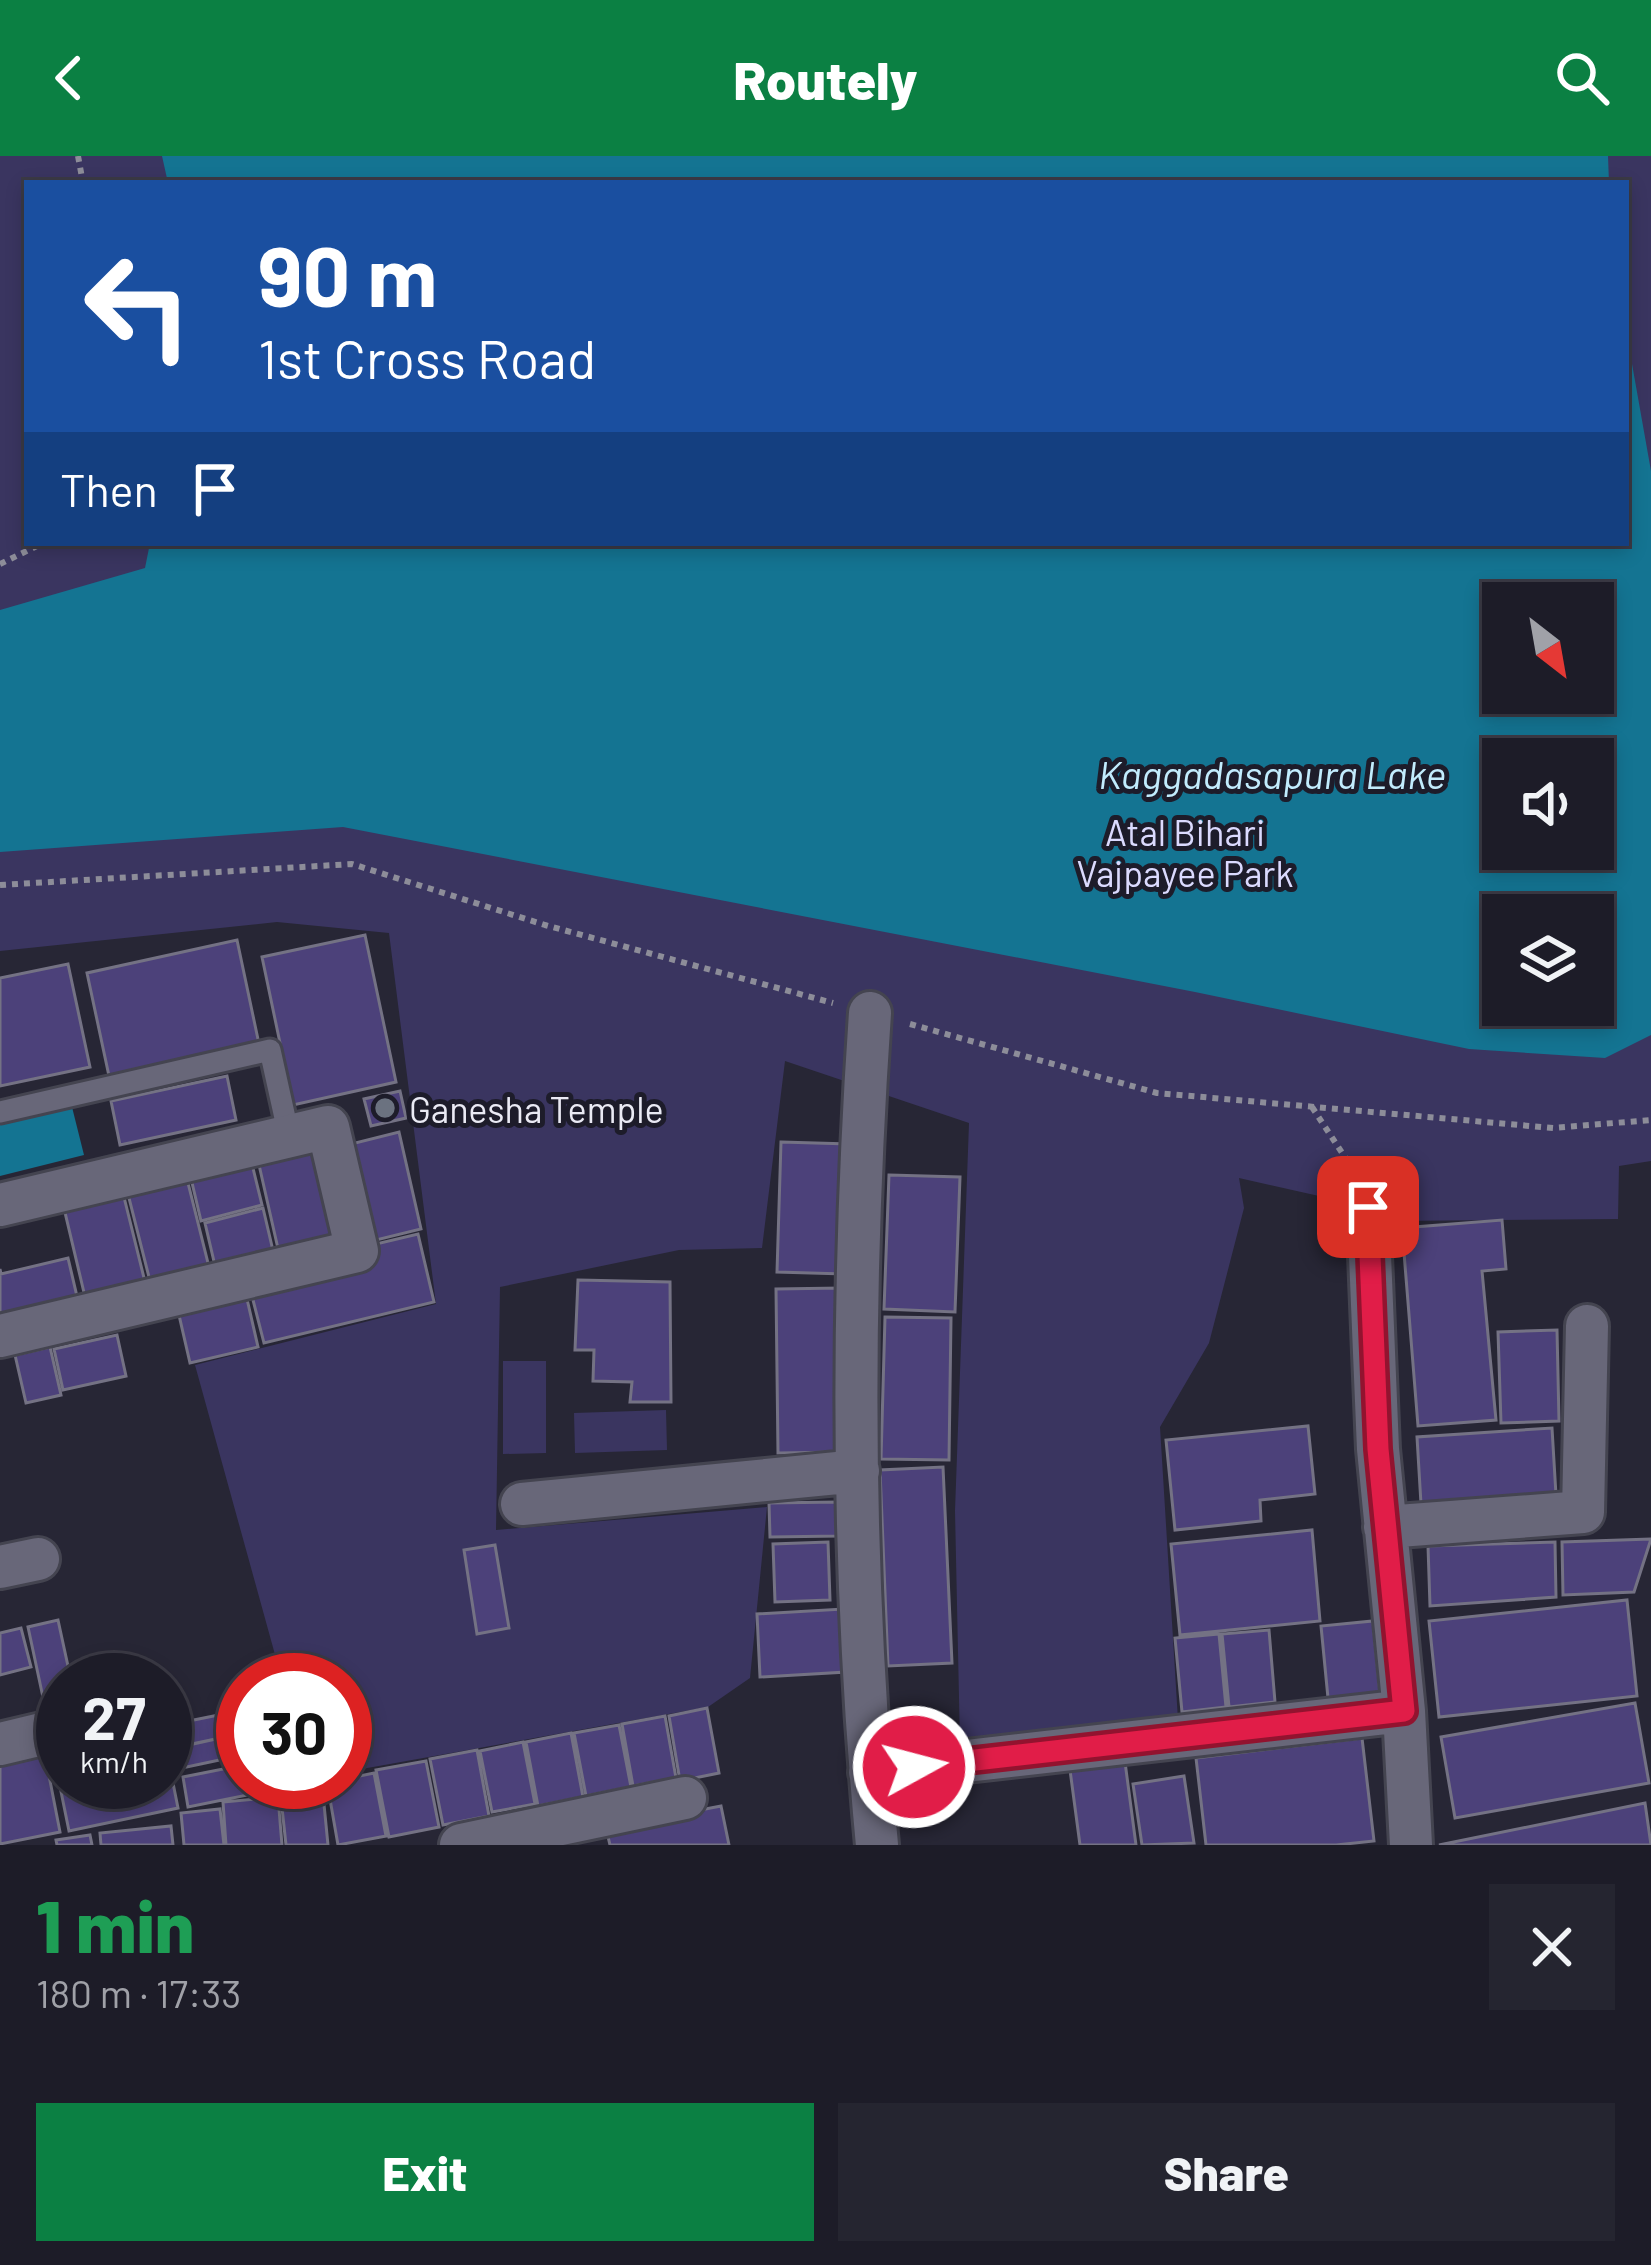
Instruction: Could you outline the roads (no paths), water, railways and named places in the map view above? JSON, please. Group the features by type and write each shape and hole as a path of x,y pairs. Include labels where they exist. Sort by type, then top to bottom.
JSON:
{"street":[{"path":"870,1013 862,1129 858,1472 860,1621 877,1845"},
{"path":"0,1205 328,1127 356,1251 0,1336"},
{"path":"1361,1190 1411,1845"},
{"path":"1385,1527 1583,1512 1587,1326"},
{"path":"522,1504 858,1472"},
{"path":"870,1772 1404,1711"},
{"path":"0,1744 36,1735"},
{"path":"461,1845 686,1798"}],"lane":[{"path":"0,1112 270,1050 289,1136"}],"water":[{"path":"162,156 1608,156 1609,180 167,180"},
{"name":"Kaggadasapura Lake","path":"1629,347 1651,471 1651,1035 1605,1058 1469,1049 343,827 0,852 0,610 145,568 149,546 1629,546"},
{"path":"71,1103 84,1155 0,1176 0,1121"}],"place":[{"name":"Ganesha Temple","path":"385,1108"}],"park label":[{"name":"Atal Bihari Vajpayee Park","path":"1185,852"}]}
